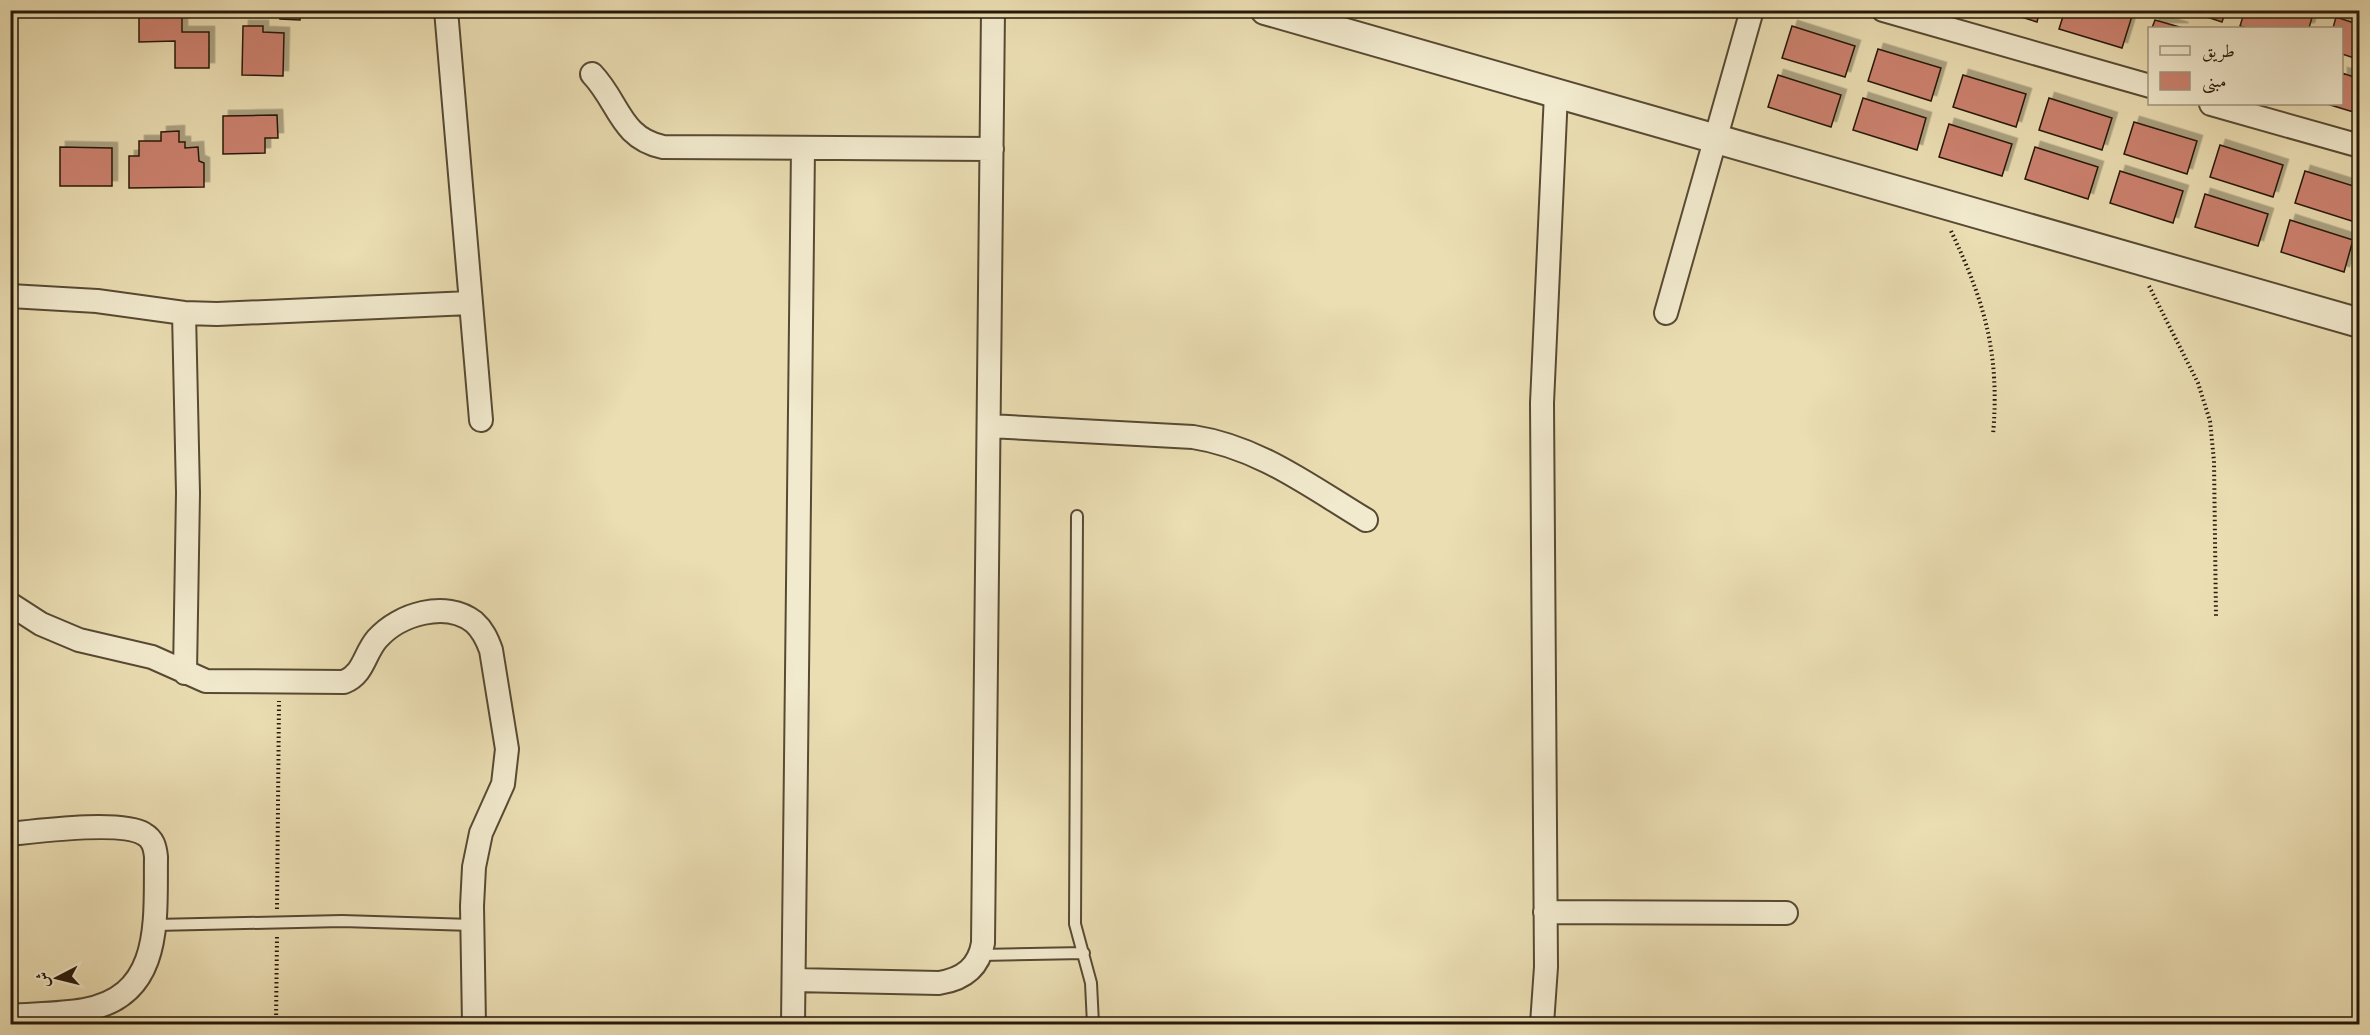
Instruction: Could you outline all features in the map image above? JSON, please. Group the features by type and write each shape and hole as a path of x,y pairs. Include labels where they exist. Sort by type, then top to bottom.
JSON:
{"street":[{"path":"446,10 481,420"},
{"path":"794,980 946,982 965,975 981,955 983,943 993,10"},
{"path":"1265,10 2360,323"},
{"path":"1666,313 1752,10"},
{"path":"1883,10 2148,85"},
{"path":"592,74 609,94 626,126 642,141 652,145 663,147 992,149"},
{"path":"1542,1024 1546,967 1542,403 1556,93"},
{"path":"2215,105 2360,146"},
{"path":"793,1024 803,148"},
{"path":"10,296 108,302 184,313 257,314 471,303"},
{"path":"184,313 188,493 185,673"},
{"path":"989,426 1209,440 1240,448 1270,461 1366,520"},
{"path":"10,604 41,624 69,636 99,646 152,657 206,681 338,683 350,680 360,670 368,652 386,630 405,618 437,612 456,613 480,628 491,650 507,749 503,784 481,833 476,850 472,886 474,1024"},
{"path":"10,834 77,828 132,830 142,832 150,838 155,847 155,925 152,950 146,964 132,984 114,999 83,1010 10,1016"},
{"path":"1545,912 1786,913"}],"lane":[{"path":"1077,516 1075,924 1091,982 1093,1024"},
{"path":"155,925 277,921 472,925"},
{"path":"981,955 1084,953"}],"path":[{"path":"1938,202 1972,276 1988,327 1996,381 1993,435"},
{"path":"2134,259 2198,383 2210,421 2214,461 2216,618"},
{"path":"276,1024 279,682"}],"building":[{"path":"139,10 182,10 182,32 209,32 209,68 175,68 175,41 139,42"},
{"path":"280,10 300,10 300,20 280,19"},
{"path":"1999,10 2040,10 2037,22"},
{"path":"2065,10 2114,10 2132,16 2122,48 2059,29"},
{"path":"2186,10 2226,10 2222,22"},
{"path":"2245,10 2302,10 2313,14 2309,27 2240,26"},
{"path":"2336,17 2360,25 2360,60 2343,54 2343,27 2333,27"},
{"path":"2155,20 2180,27 2152,27"},
{"path":"243,26 263,26 263,32 284,33 283,76 242,75"},
{"path":"1792,26 1855,46 1845,77 1782,58"},
{"path":"1878,49 1941,68 1931,101 1868,81"},
{"path":"2343,73 2360,79 2360,114 2330,105 2343,105"},
{"path":"1778,75 1841,95 1831,127 1768,107"},
{"path":"1963,75 2026,94 2016,127 1953,107"},
{"path":"1863,98 1926,118 1917,150 1853,130"},
{"path":"2049,98 2112,118 2102,150 2039,130"},
{"path":"277,115 278,138 265,138 265,153 223,154 223,116"},
{"path":"2134,122 2197,141 2187,174 2124,154"},
{"path":"1949,124 2012,144 2002,176 1939,157"},
{"path":"179,131 179,142 185,142 185,148 198,147 199,161 204,163 204,187 129,188 129,156 139,156 139,141 161,141 161,132"},
{"path":"2220,145 2283,165 2273,197 2210,177"},
{"path":"60,147 112,148 112,186 60,186"},
{"path":"2035,147 2098,167 2088,199 2025,179"},
{"path":"2120,171 2183,191 2173,223 2110,203"},
{"path":"2305,171 2360,188 2358,223 2295,203"},
{"path":"2205,194 2268,214 2258,246 2195,227"},
{"path":"2290,220 2353,240 2344,272 2281,252"}]}
